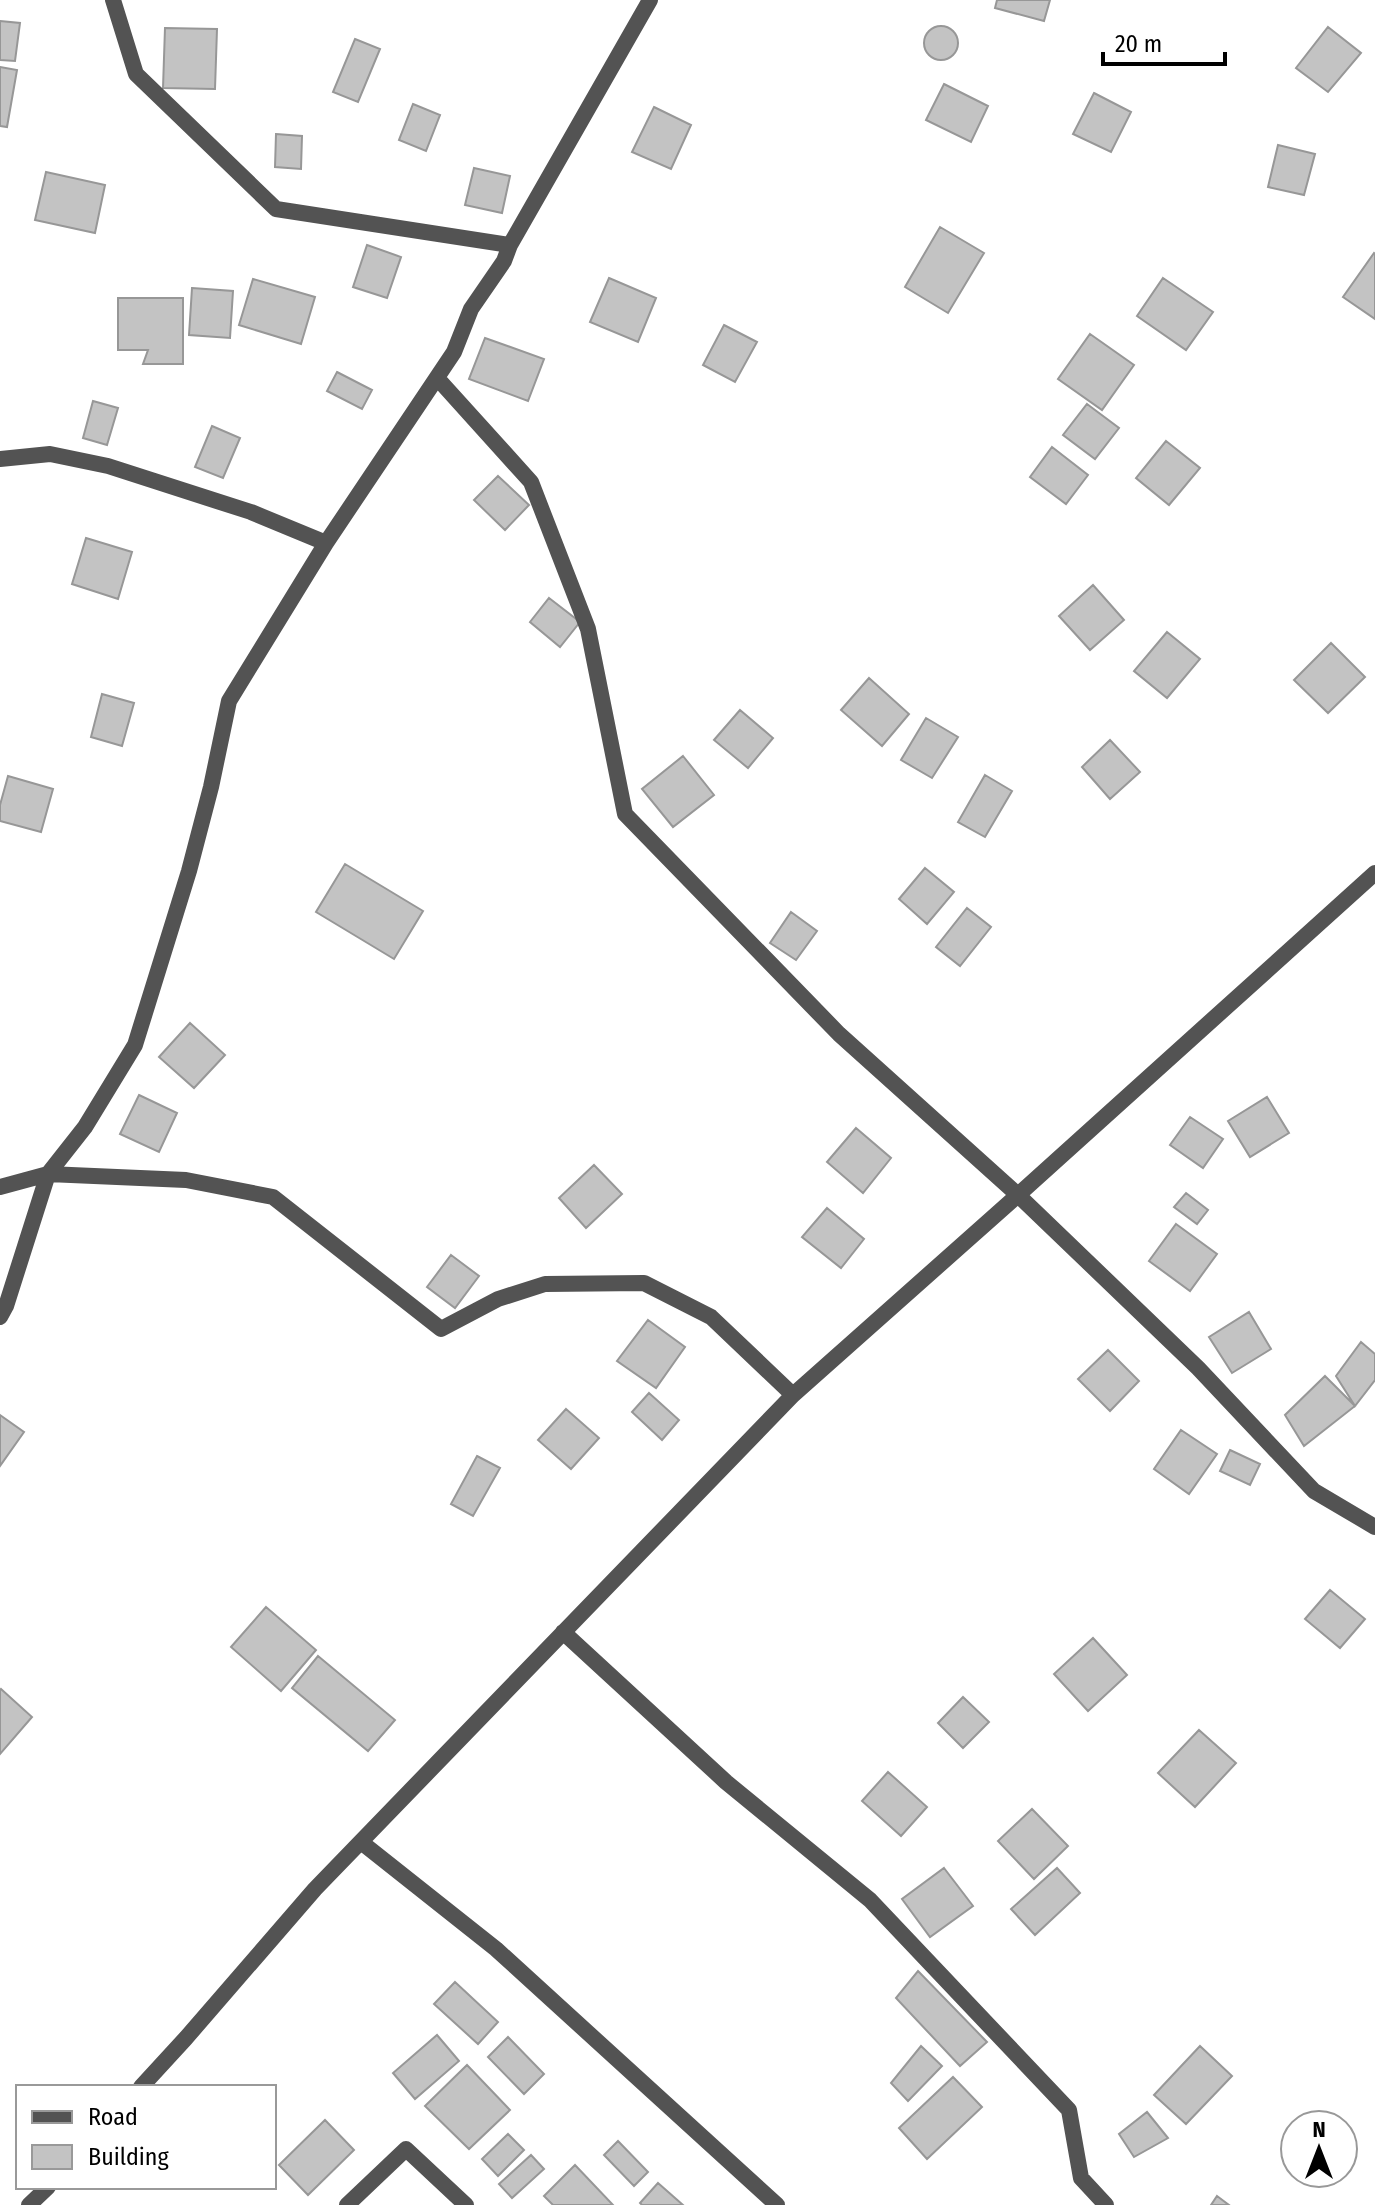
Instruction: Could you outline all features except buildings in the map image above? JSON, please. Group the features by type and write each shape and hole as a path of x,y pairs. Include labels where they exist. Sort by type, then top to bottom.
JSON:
{"street":[{"path":"113,0 136,74 276,209 510,245"},
{"path":"0,1317 48,1174 85,1127 135,1045 189,871 229,701 326,543 438,379 454,352 471,309 504,261 510,245 650,0"},
{"path":"438,379 531,482 588,629 625,814 839,1034 1018,1195 1198,1368 1314,1491 1375,1527"},
{"path":"0,459 50,454 108,466 251,512 326,543"},
{"path":"143,2085 315,1889 793,1395 1375,873"},
{"path":"0,1187 48,1174 186,1180 273,1197 441,1329 498,1299 545,1284 644,1283 711,1317 793,1395"},
{"path":"563,1632 726,1782 870,1900 1059,2099 1069,2110 1081,2178 1106,2205"},
{"path":"361,1842 496,1949 777,2205"},
{"path":"347,2205 406,2149 466,2205"},
{"path":"29,2205 46,2189"}]}
